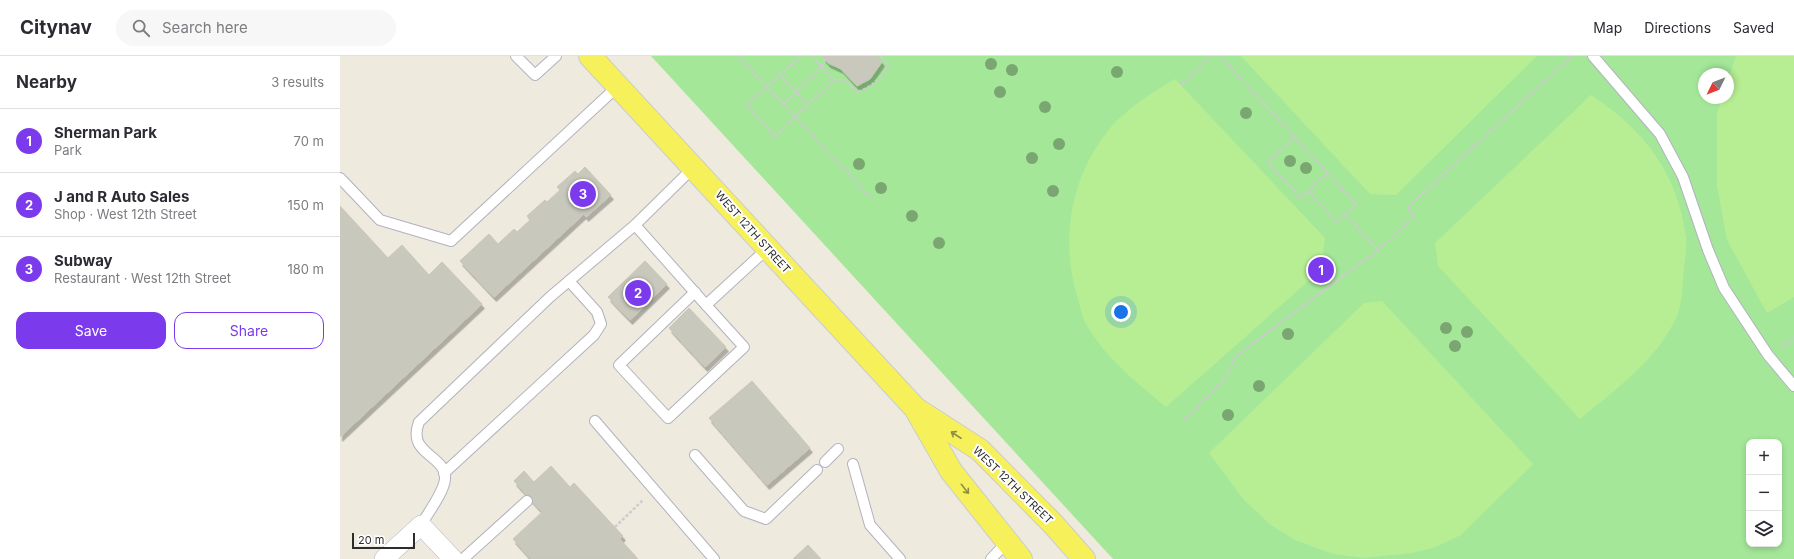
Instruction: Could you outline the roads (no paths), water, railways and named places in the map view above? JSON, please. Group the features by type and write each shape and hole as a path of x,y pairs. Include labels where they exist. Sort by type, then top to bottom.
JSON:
{"main road":[{"name":"WEST 12TH STREET","path":"590,56 915,408 951,471 1021,559"},
{"name":"WEST 12TH STREET","path":"915,408 980,450 1054,525 1084,559"}],"street":[{"path":"384,559 420,525 453,559"}],"lane":[{"path":"516,56 535,76 556,56"},
{"path":"1594,56 1660,134 1683,177 1708,250 1724,288 1768,355 1794,386"},
{"path":"340,178 380,220 451,241 618,86"},
{"path":"420,525 444,486 446,477 442,467 418,442 415,432 419,422 569,281 635,225 694,167"},
{"path":"635,225 744,346 668,418 619,365 695,292"},
{"path":"706,305 768,248"},
{"path":"444,473 594,335 601,324 597,312 569,281"},
{"path":"595,421 714,559"},
{"path":"695,455 744,510 766,519 838,449"},
{"path":"853,464 870,525 900,559"},
{"path":"463,559 527,501"},
{"path":"991,559 1007,542"}],"place":[{"name":"Subway","path":"583,194"},
{"name":"Sherman Park","path":"1321,270"},
{"name":"J and R Auto Sales","path":"638,293"}]}
